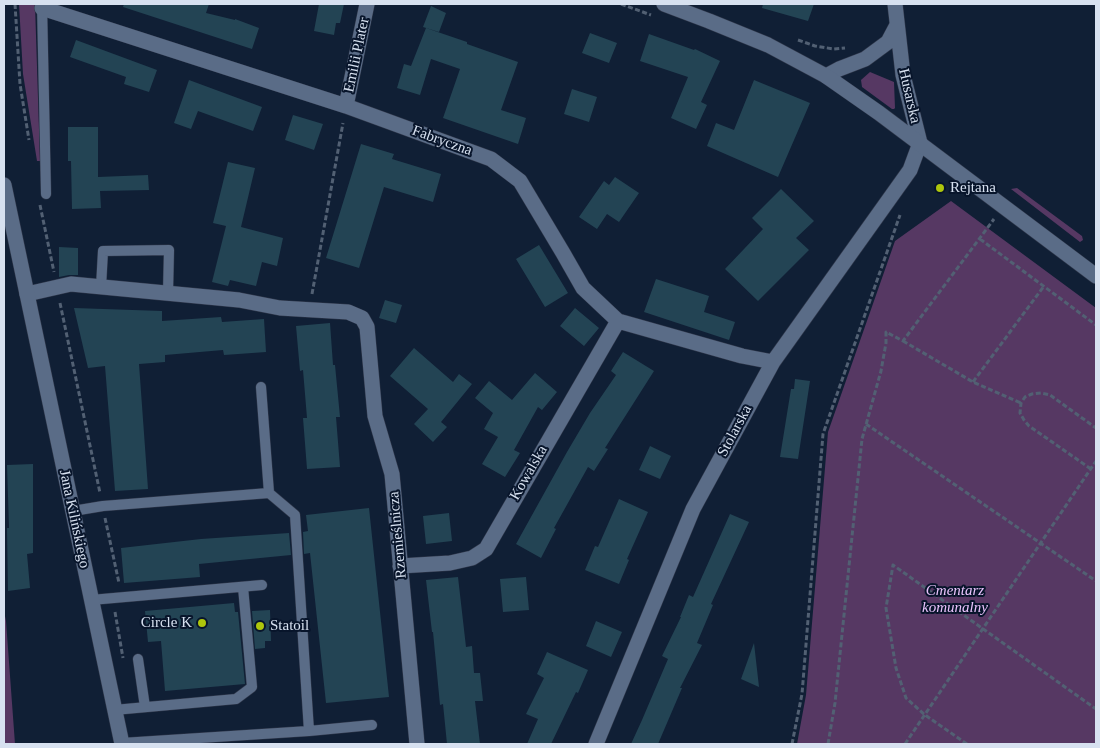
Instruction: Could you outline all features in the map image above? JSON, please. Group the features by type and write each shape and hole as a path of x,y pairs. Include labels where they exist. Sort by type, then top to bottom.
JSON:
{"street":[{"name":"Emilii Plater","path":"346,106 367,4"},
{"name":"Husarska","path":"895,4 903,76 920,143"},
{"name":"Fabryczna","path":"42,6 346,106 491,159 520,181 583,288 618,321 742,356 773,362"},
{"name":"Husarska","path":"661,11 709,20 768,45 826,76 920,143"},
{"path":"826,76 865,59 888,42 897,25"},
{"path":"920,143 1096,276"},
{"name":"Stolarska","path":"596,744 693,509 773,362 910,170 920,143"},
{"name":"Jana Kilińskiego","path":"4,185 122,744"},
{"path":"27,294 71,284 239,300 280,308 310,309"},
{"name":"Rzemieślnicza","path":"310,309 348,312 362,318 367,327 374,416 392,474 417,744"},
{"name":"Kowalska","path":"400,566 450,563 472,558 486,548 618,321"}],"lane":[{"path":"42,6 46,194"},
{"path":"101,287 103,251 170,250 168,293"},
{"path":"261,386 269,493 294,516 309,731"},
{"path":"73,511 103,506 269,493"},
{"path":"91,600 262,585"},
{"path":"114,710 236,699 252,687 243,587"},
{"path":"138,659 146,707"},
{"path":"122,744 372,725"}],"path":[{"path":"621,4 661,11"},
{"path":"310,309 346,106"},
{"path":"792,744 802,694 823,434 902,209"},
{"path":"903,341 995,218"},
{"path":"980,239 1096,325"},
{"path":"973,382 1044,286"},
{"path":"57,287 103,506 117,598 120,640"},
{"path":"828,744 835,703 862,439 881,371 886,332 973,382 1021,403"},
{"path":"1091,469 1029,426 1020,413 1021,403 1025,397 1032,394 1050,395 1096,428"},
{"path":"866,424 1096,581"},
{"path":"905,744 1096,461"},
{"path":"967,744 925,715 906,698 896,668 886,608 893,565 1096,709"}],"green space":[{"path":"19,4 35,4 40,161 37,161 23,74"},
{"path":"870,72 894,82 894,109 862,87 861,80"},
{"path":"1017,188 1082,236 1083,240 1080,242 1011,189"},
{"name":"Cmentarz komunalny","path":"951,201 1096,308 1096,744 797,744 806,695 828,432 895,241"},
{"path":"4,611 6,621 15,744 4,744"}],"building":[{"path":"124,4 209,4 206,13 235,19 259,28 252,49 123,7"},
{"path":"319,4 344,4 340,23 336,23 334,35 314,31"},
{"path":"763,4 814,4 808,21 762,8"},
{"path":"431,6 446,13 439,32 423,27"},
{"path":"426,28 518,62 501,110 526,118 518,144 443,118 460,69 431,59 420,95 397,88 404,64 411,66"},
{"path":"590,33 617,43 609,63 582,53"},
{"path":"649,34 695,49 720,61 701,102 707,105 696,129 671,118 688,77 640,61"},
{"path":"76,40 157,70 149,92 124,84 126,77 70,57"},
{"path":"189,80 262,107 253,131 198,111 191,129 174,123"},
{"path":"754,80 810,103 778,177 707,146 716,123 734,130"},
{"path":"572,89 597,97 589,122 564,114"},
{"path":"293,115 323,124 314,150 285,140"},
{"path":"68,127 98,127 98,177 148,175 149,190 100,191 101,208 72,209 71,161 68,161"},
{"path":"361,144 394,154 392,159 441,174 433,202 384,187 359,268 326,258"},
{"path":"228,162 255,168 241,227 283,238 277,266 262,262 256,286 230,280 228,286 212,282 226,226 213,223"},
{"path":"615,177 639,193 619,222 607,214 597,229 579,217 604,181 609,185"},
{"path":"781,189 814,221 796,238 809,250 758,301 725,269 763,229 752,218"},
{"path":"539,245 568,293 545,307 516,259"},
{"path":"59,247 78,248 78,275 59,277"},
{"path":"656,279 709,296 704,312 735,322 729,340 644,312"},
{"path":"385,300 402,305 396,323 379,318"},
{"path":"74,308 162,311 162,321 221,317 222,322 264,319 266,352 224,355 223,350 165,355 165,362 139,364 148,489 115,491 105,366 88,368"},
{"path":"575,308 599,328 584,346 560,326"},
{"path":"330,323 340,417 336,417 340,467 307,469 303,418 307,418 303,370 300,371 296,326"},
{"path":"414,348 453,382 459,374 472,384 441,422 447,427 433,442 414,424 428,409 390,376"},
{"path":"623,352 654,371 605,448 608,449 594,471 588,467 554,528 556,529 541,558 516,544 590,413 616,375 611,371"},
{"path":"535,373 557,392 542,410 538,407 514,450 520,453 505,477 482,464 498,437 484,429 493,413 475,398 489,381 512,400"},
{"path":"795,379 810,381 798,459 780,457 791,389 794,389"},
{"path":"650,446 671,456 660,479 639,470"},
{"path":"33,464 33,553 27,554 30,588 8,591 7,465"},
{"path":"619,499 648,512 627,559 629,560 619,584 585,570 595,546 598,547"},
{"path":"369,508 389,697 326,703 310,553 304,554 303,532 308,531 306,515"},
{"path":"449,513 452,541 426,544 423,516"},
{"path":"730,514 749,522 711,604 713,605 697,643 702,645 680,688 682,688 658,744 631,744 668,659 662,656 681,617 689,595 693,597"},
{"path":"289,533 291,555 199,564 200,577 124,583 121,548 201,539"},
{"path":"458,577 466,647 472,646 474,673 480,673 483,701 475,701 480,744 447,744 443,704 440,705 426,580"},
{"path":"526,577 529,610 503,612 500,579"},
{"path":"234,603 235,612 238,612 245,684 165,691 161,641 148,642 145,611"},
{"name":"Statoil","path":"270,610 271,641 265,641 265,648 255,649 252,611"},
{"path":"596,621 622,632 611,657 586,646"},
{"path":"754,643 759,687 741,679"},
{"path":"547,652 588,670 551,744 527,744 538,719 526,714 544,678 537,674"}],"place":[{"name":"Rejtana","path":"940,188"},
{"name":"Circle K","path":"202,623"},
{"name":"Statoil","path":"260,626"}]}
